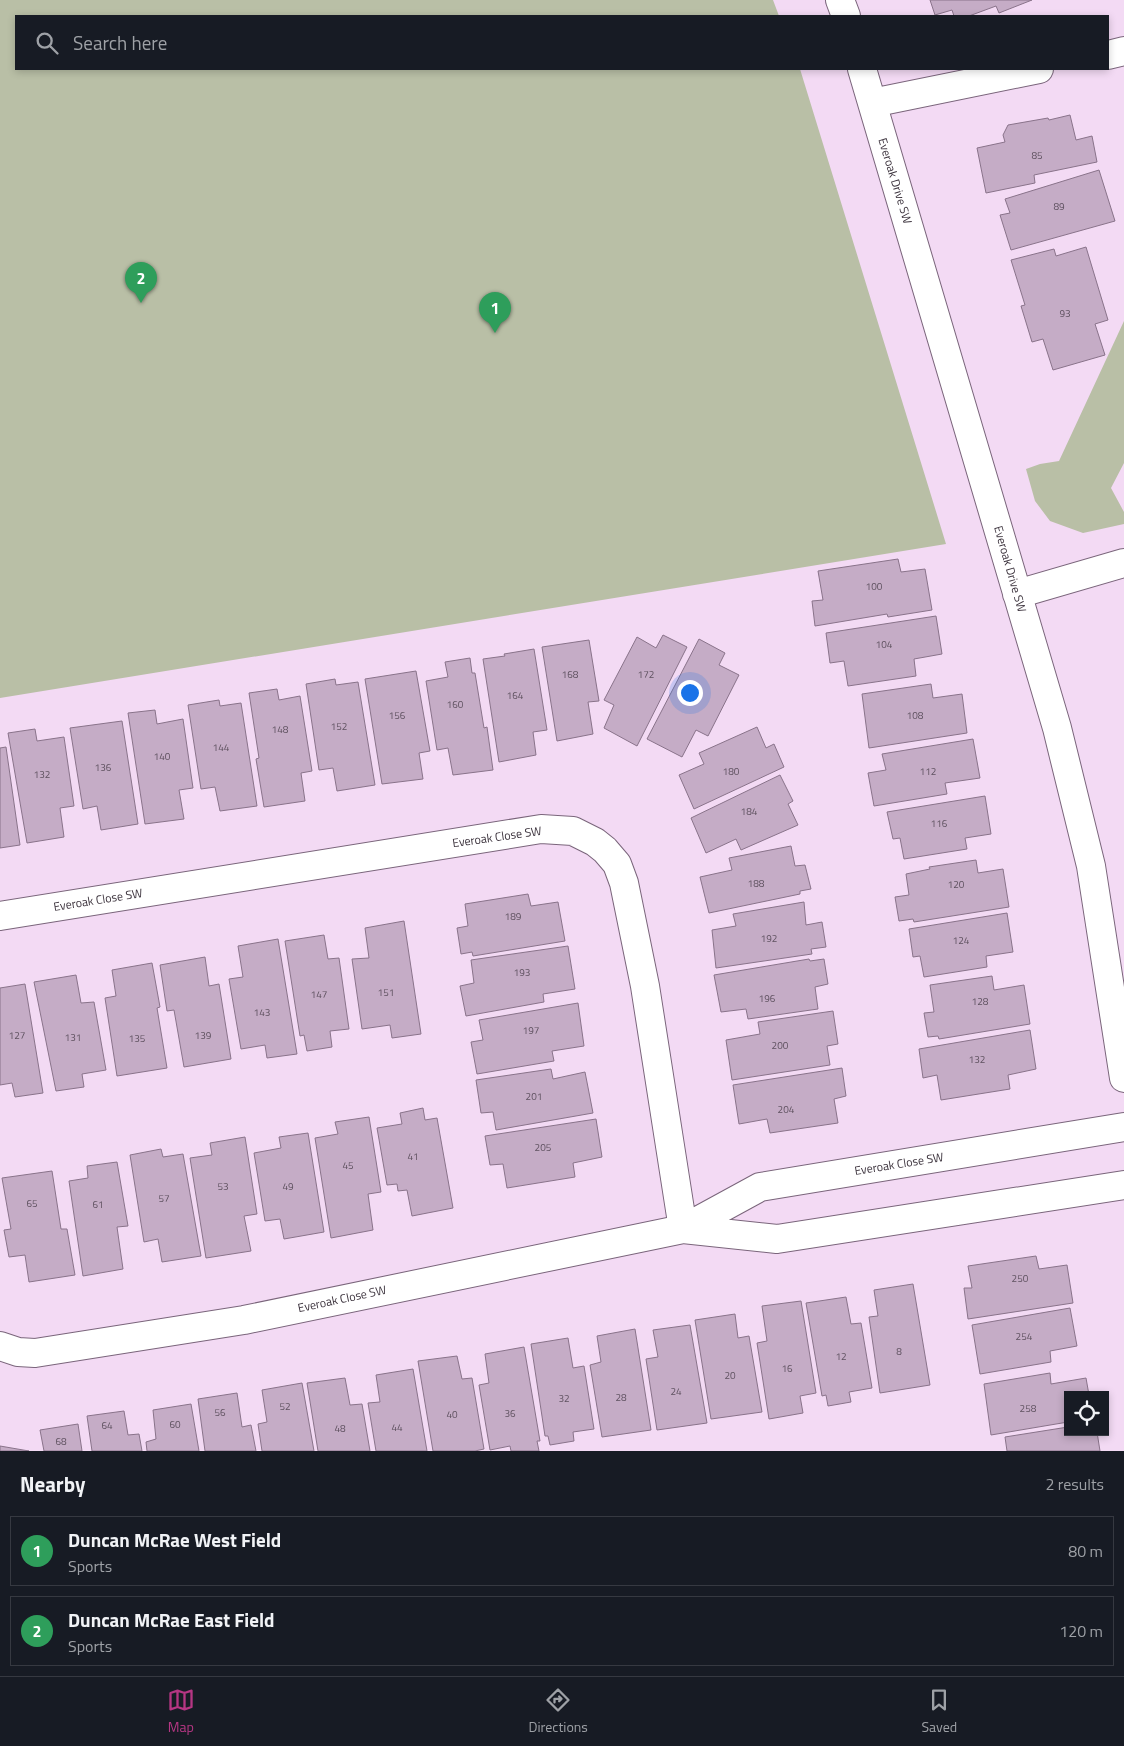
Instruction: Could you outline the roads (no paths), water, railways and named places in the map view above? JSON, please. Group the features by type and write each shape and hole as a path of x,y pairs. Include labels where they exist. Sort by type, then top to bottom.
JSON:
{"street":[{"path":"840,0 846,15"},
{"path":"1109,55 1124,51"},
{"name":"Everoak Drive SW","path":"862,70 1057,728 1091,866 1124,1078"},
{"path":"872,103 1034,70"},
{"path":"1017,594 1124,563"},
{"name":"Everoak Close SW","path":"0,916 541,829 573,830 605,850 617,864 624,883 645,986 683,1229"},
{"name":"Everoak Close SW","path":"0,1346 18,1352 35,1353 244,1320 683,1229 760,1187 1124,1127"},
{"name":"Everoak Close SW","path":"683,1229 777,1239 1124,1185"}],"place":[{"name":"Duncan McRae East Field","path":"141,303"},
{"name":"Duncan McRae West Field","path":"495,333"}]}
